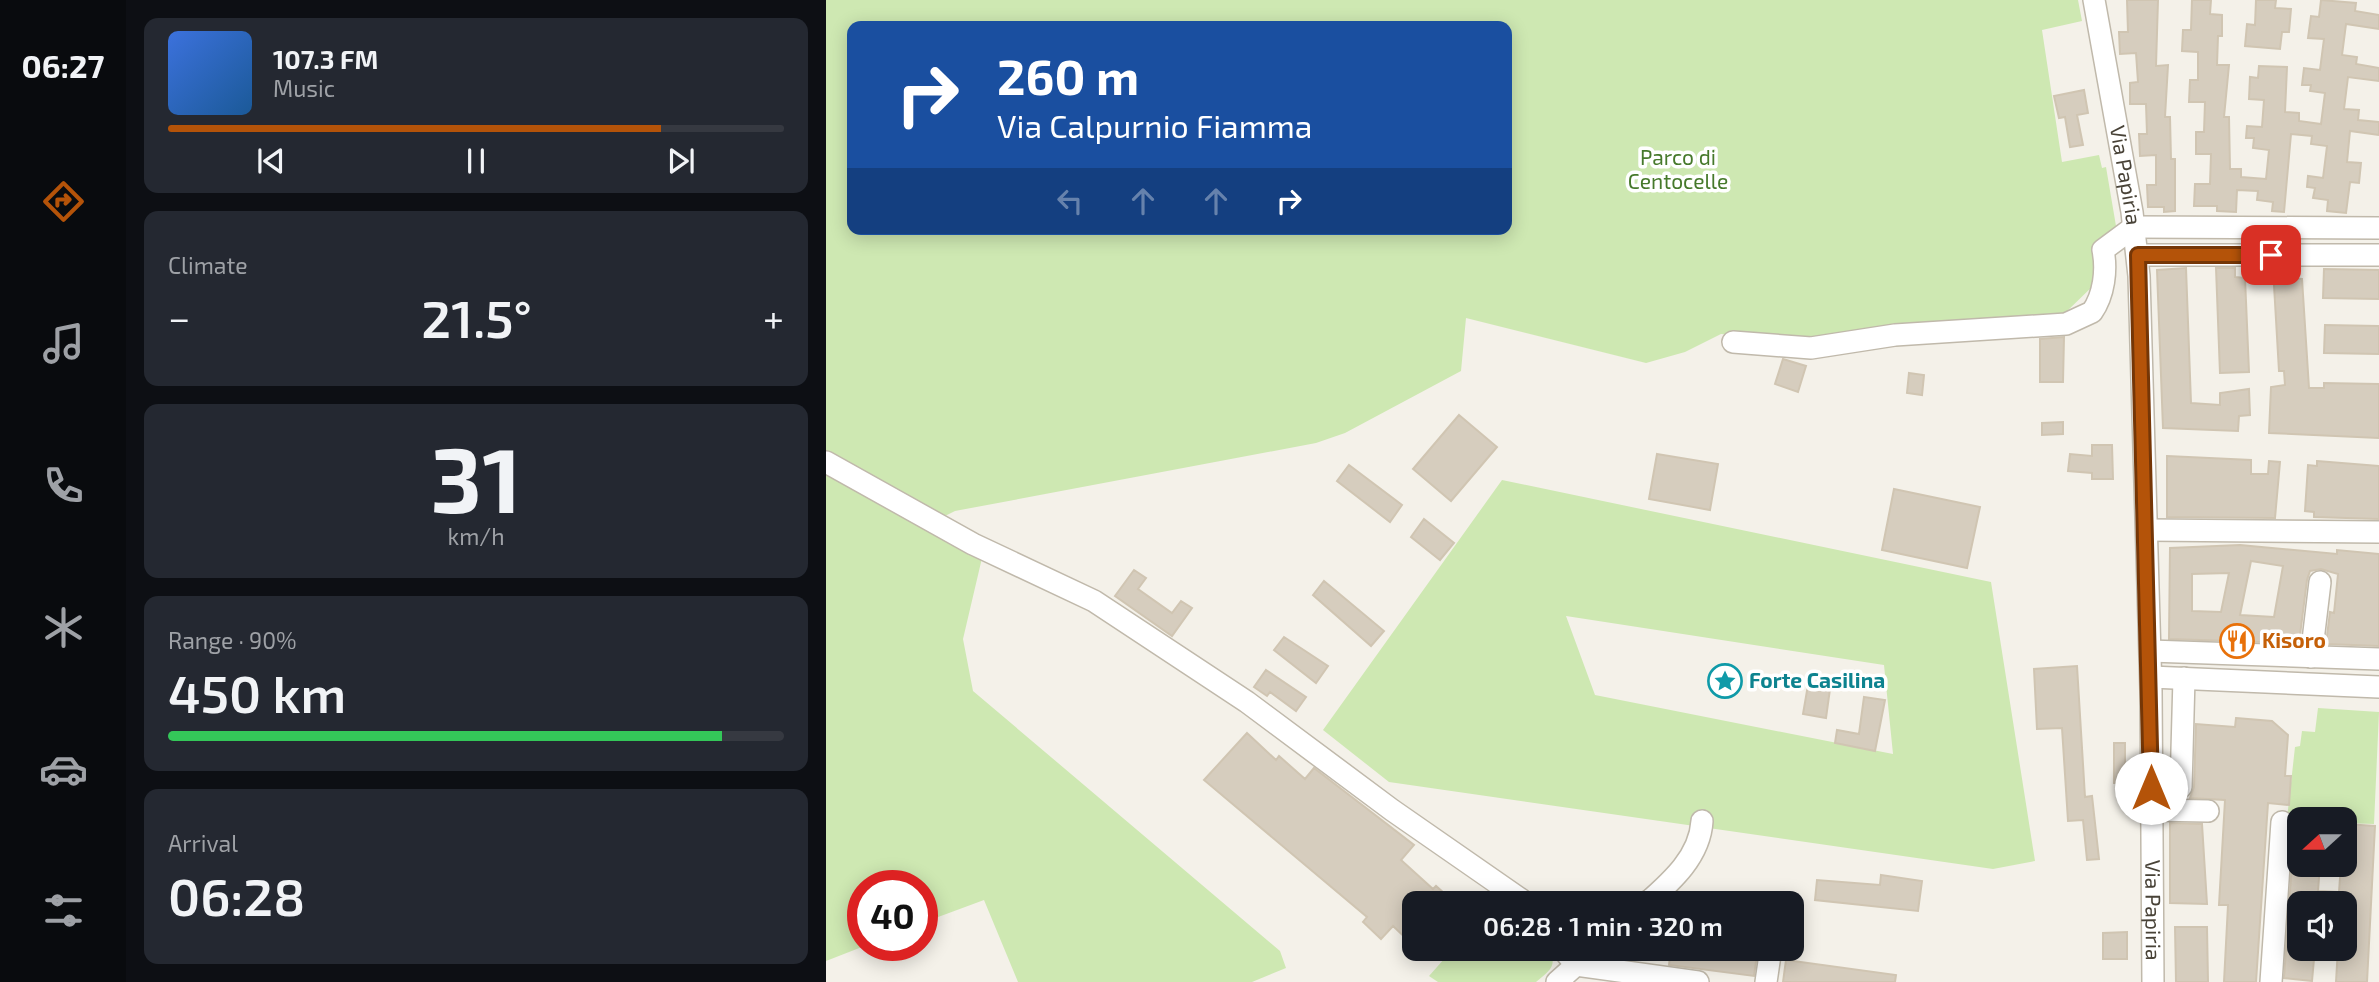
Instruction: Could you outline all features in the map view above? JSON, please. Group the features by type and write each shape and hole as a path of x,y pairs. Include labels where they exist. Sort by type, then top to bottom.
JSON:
{"street":[{"name":"Via Papiria","path":"2094,0 2138,255 2151,677 2153,982"},
{"path":"1733,342 1811,348 1895,335 2066,324 2092,312 2103,282 2106,265 2104,250 2134,227 2379,228"},
{"path":"2138,255 2379,255"},
{"path":"826,462 994,555 1094,601 1247,702 1392,810 1509,891"},
{"path":"2147,530 2379,533"},
{"path":"2311,657 2320,582"},
{"path":"2150,651 2379,659"},
{"path":"2151,788 2181,787 2186,678 2179,662 2188,652"},
{"path":"2151,677 2379,687"},
{"path":"2152,810 2208,811"},
{"path":"1658,891 1694,853 1701,837 1702,821"},
{"path":"2271,982 2282,822"},
{"path":"1573,961 1597,982"},
{"path":"1557,982 1580,961"},
{"path":"1766,982 1768,961"},
{"path":"1576,965 1698,982"}],"green space":[{"name":"Parco di Centocelle","path":"826,0 2078,0 2082,21 2042,30 2062,162 2099,155 2102,168 2106,167 2116,226 2103,250 2096,283 2062,316 1821,340 1721,334 1685,352 1646,363 1466,318 1461,371 1345,433 1316,443 955,511 939,519 826,456"},
{"path":"826,468 982,558 963,639 973,691 1280,951 1286,968 1252,982 1018,982 984,900 938,917 938,870 847,870 847,953 826,961"},
{"path":"1502,480 1991,582 2035,861 1993,869 1389,782 1323,730","holes":["1566,616 1884,665 1893,754 1595,695"]},
{"path":"2318,708 2379,712 2374,824 2357,823 2357,807 2288,807 2295,747 2300,746 2302,731 2315,732"},
{"path":"1442,961 1553,961 1548,971 1536,982 1438,982 1429,976"}],"building":[{"path":"2127,0 2158,0 2156,66 2168,65 2165,117 2170,117 2171,159 2175,159 2175,211 2164,212 2164,207 2148,207 2147,185 2156,185 2156,155 2140,156 2139,134 2147,134 2146,104 2130,104 2130,83 2138,82 2136,53 2120,54 2119,32 2128,32"},
{"path":"2192,0 2211,0 2210,14 2222,15 2217,65 2229,65 2224,117 2229,117 2230,169 2241,169 2241,177 2266,179 2269,150 2253,148 2254,138 2246,138 2247,126 2262,127 2264,100 2249,99 2250,77 2258,78 2259,66 2287,67 2285,112 2299,113 2299,121 2321,124 2325,93 2310,91 2311,85 2302,85 2304,68 2320,70 2324,39 2308,38 2311,16 2319,17 2321,0 2356,3 2355,11 2379,15 2379,29 2346,24 2342,55 2357,57 2356,64 2379,68 2379,81 2348,77 2344,109 2359,110 2358,120 2379,122 2379,135 2350,131 2347,162 2361,163 2359,183 2350,182 2346,213 2327,211 2328,200 2313,198 2315,188 2307,187 2308,176 2323,178 2327,146 2311,144 2312,136 2291,134 2284,212 2272,211 2273,202 2257,200 2258,191 2237,190 2236,212 2217,211 2217,206 2194,206 2195,184 2210,184 2211,154 2196,154 2196,132 2204,132 2205,102 2189,102 2190,80 2198,80 2198,52 2182,51 2183,30 2191,30"},
{"path":"2256,0 2276,0 2275,8 2291,9 2289,32 2282,32 2280,49 2245,46 2247,24 2255,25"},
{"path":"2084,90 2088,113 2077,115 2083,145 2070,147 2065,117 2059,118 2054,96"},
{"path":"2186,268 2191,403 2220,405 2220,393 2249,389 2250,415 2239,416 2238,431 2163,428 2157,270"},
{"path":"2216,268 2235,268 2235,277 2245,278 2249,372 2220,373"},
{"path":"2273,268 2287,268 2286,278 2302,279 2309,388 2324,388 2324,383 2379,384 2379,438 2269,433 2271,387 2285,385 2284,371 2279,371"},
{"path":"2324,269 2379,270 2379,299 2323,298"},
{"path":"2325,325 2379,326 2379,354 2324,353"},
{"path":"2064,337 2063,382 2040,382 2040,339"},
{"path":"1783,359 1806,366 1798,392 1775,384"},
{"path":"1909,373 1924,375 1922,395 1907,393"},
{"path":"1459,415 1497,447 1451,501 1413,469"},
{"path":"2063,422 2063,434 2042,435 2042,423"},
{"path":"2092,445 2112,445 2113,479 2092,479 2092,473 2068,471 2070,454 2092,456"},
{"path":"1657,454 1718,464 1710,510 1649,499"},
{"path":"2167,456 2251,460 2251,474 2268,474 2269,461 2280,462 2275,518 2167,517"},
{"path":"2317,461 2379,466 2379,519 2314,517 2314,512 2305,511 2308,465 2317,466"},
{"path":"1349,465 1402,505 1390,522 1337,481"},
{"path":"1894,489 1980,507 1967,568 1882,550"},
{"path":"1424,519 1454,543 1440,560 1411,537"},
{"path":"2240,545 2337,554 2337,550 2379,554 2379,646 2326,644 2330,612 2334,613 2338,574 2321,569 2310,571 2307,580 2299,643 2169,639 2170,548","holes":["2251,561 2283,566 2274,617 2240,615","2229,573 2221,612 2192,611 2192,574"]},
{"path":"1134,570 1146,578 1138,589 1172,613 1181,601 1192,608 1172,636 1115,596"},
{"path":"1324,581 1384,631 1371,646 1313,595"},
{"path":"1284,637 1328,666 1316,683 1274,650"},
{"path":"2077,666 2085,797 2092,796 2099,859 2087,860 2083,820 2068,821 2062,728 2037,729 2034,669"},
{"path":"1266,670 1306,697 1296,711 1270,692 1267,696 1254,687"},
{"path":"1808,685 1830,689 1826,718 1803,714"},
{"path":"1864,697 1885,700 1875,751 1835,743 1837,730 1859,734"},
{"path":"2236,718 2272,721 2288,735 2285,776 2291,776 2289,805 2268,803 2256,982 2224,982 2228,905 2219,905 2225,800 2190,798 2194,787 2196,724 2235,727"},
{"path":"1247,733 1276,760 1279,756 1305,779 1314,768 1414,845 1401,860 1433,889 1436,886 1442,891 1402,891 1402,935 1393,926 1381,939 1363,922 1367,917 1204,780"},
{"path":"2114,743 2125,743 2125,783 2114,783"},
{"path":"2170,823 2202,824 2207,904 2170,903"},
{"path":"2357,825 2375,826 2367,982 2336,982 2337,961 2357,961 2357,891 2339,891 2340,877 2357,877"},
{"path":"1881,875 1922,881 1918,911 1815,900 1817,880 1880,885"},
{"path":"2291,877 2319,877 2318,891 2290,891"},
{"path":"2175,927 2207,927 2208,982 2176,982"},
{"path":"2127,932 2127,959 2103,959 2103,933"},
{"path":"2287,935 2287,961 2314,961 2312,981 2284,978"},
{"path":"1669,961 1756,961 1754,976 1669,965"},
{"path":"1786,961 1896,975 1895,982 1783,982"}],"place":[{"name":"Kisoro","path":"2237,641"},
{"name":"Forte Casilina","path":"1725,681"}],"route":[{"path":"2151,788 2142,317 2138,255 2271,255"}]}
